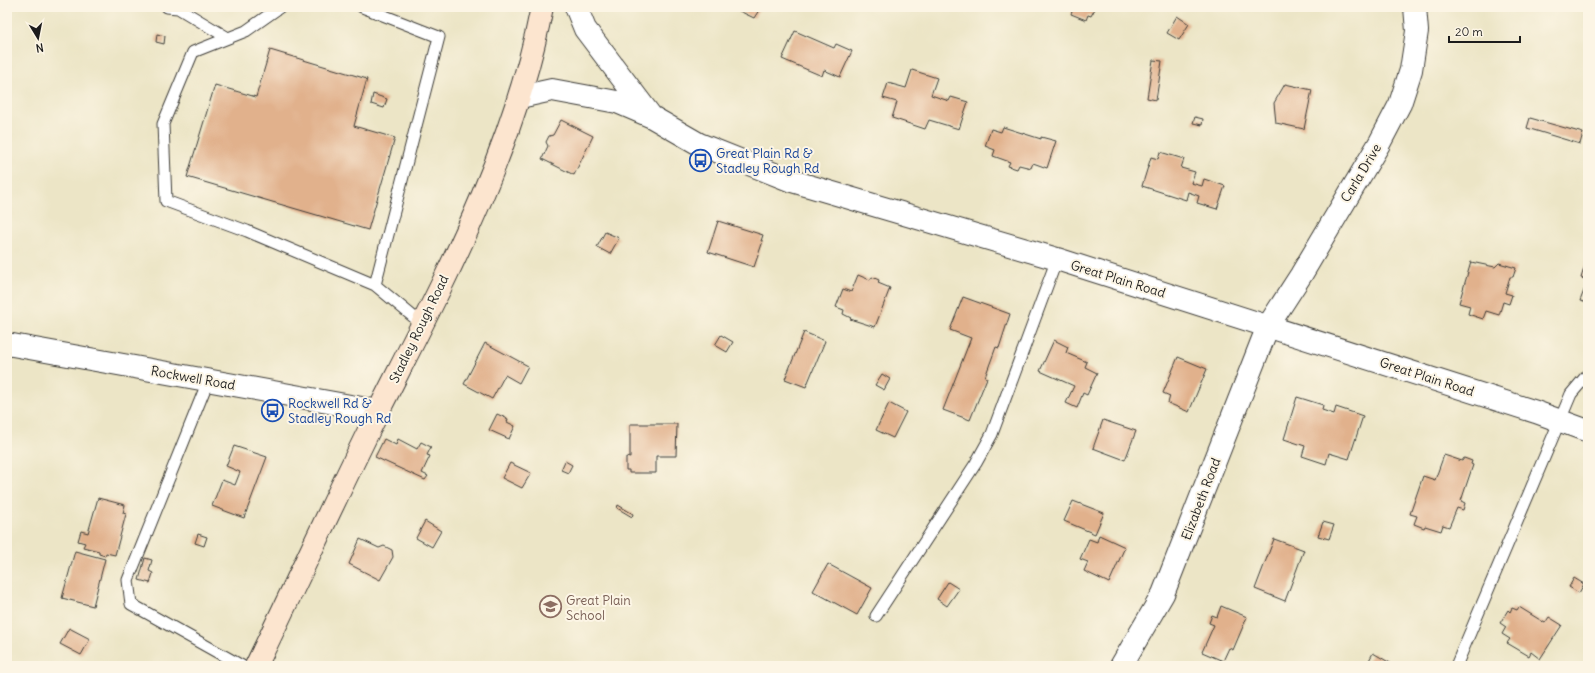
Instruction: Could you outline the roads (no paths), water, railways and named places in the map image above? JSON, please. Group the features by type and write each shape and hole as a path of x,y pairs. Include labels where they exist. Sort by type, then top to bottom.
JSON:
{"main road":[{"path":"520,97 542,7"},
{"name":"Stadley Rough Road","path":"256,666 378,411 471,225 520,97"}],"street":[{"name":"Great Plain Road","path":"576,7 585,30 614,70 652,117"},
{"name":"Carla Drive","path":"1268,326 1332,223 1400,104 1411,70 1416,31 1415,7"},
{"name":"Great Plain Road","path":"520,97 552,90 617,102 652,117 699,144 792,181 1057,260 1268,326 1560,420 1588,431"},
{"name":"Elizabeth Road","path":"1121,666 1163,594 1268,326"},
{"name":"Rockwell Road","path":"7,344 378,411"}],"lane":[{"path":"166,7 178,8 228,38"},
{"path":"280,7 246,31 193,52 163,124 166,201 247,231 375,285 422,324"},
{"path":"362,7 439,37 375,285"},
{"path":"876,616 976,463 992,434 1057,260"},
{"path":"1456,666 1571,394 1588,374"},
{"path":"208,381 128,580 131,604 242,666"}],"place":[{"name":"Great Plain Rd & Stadley Rough Rd","path":"701,160"},
{"name":"Rockwell Rd & Stadley Rough Rd","path":"272,410"},
{"name":"Great Plain School","path":"551,607"}]}
